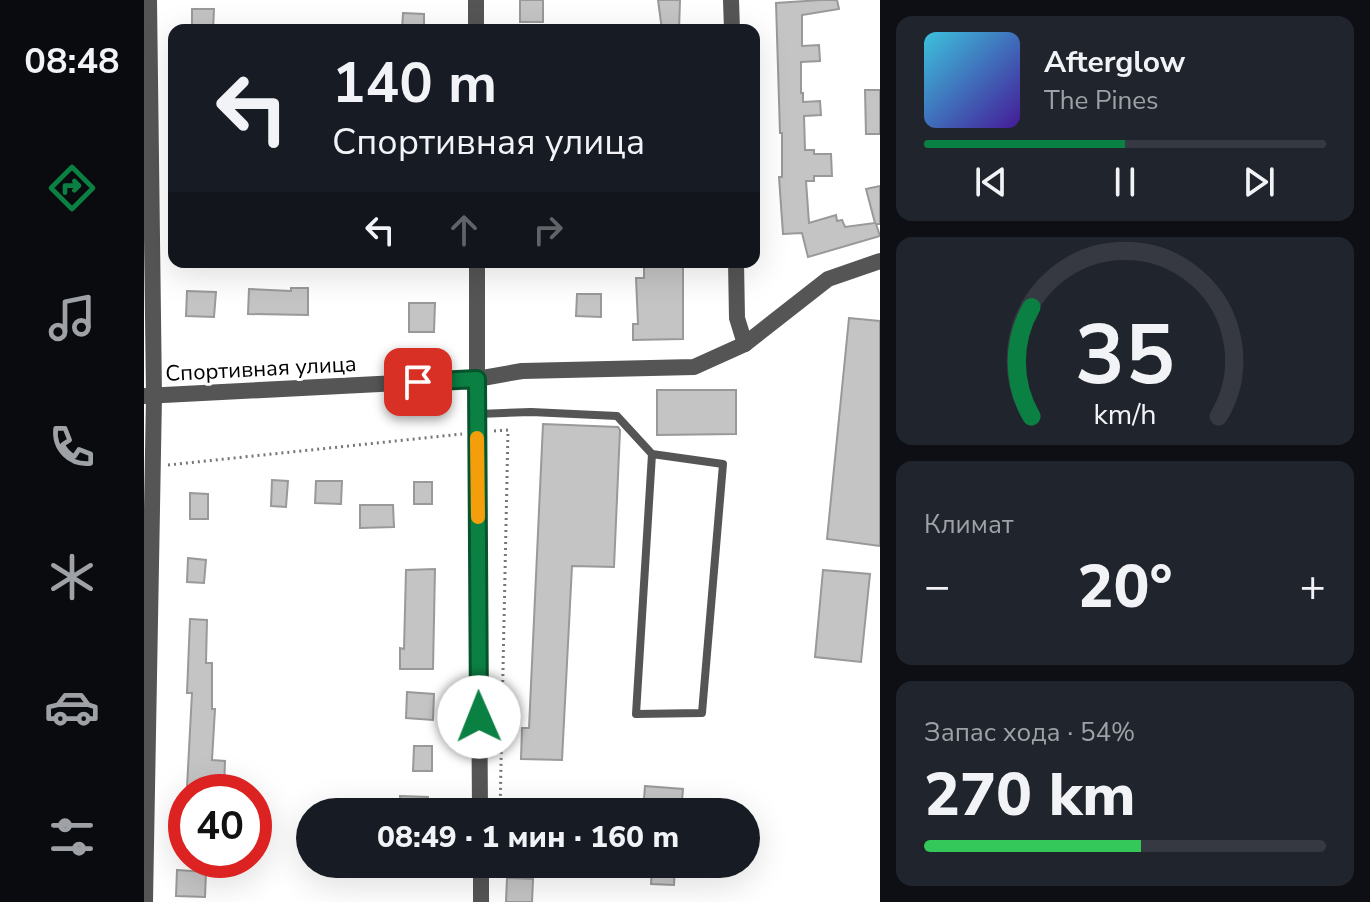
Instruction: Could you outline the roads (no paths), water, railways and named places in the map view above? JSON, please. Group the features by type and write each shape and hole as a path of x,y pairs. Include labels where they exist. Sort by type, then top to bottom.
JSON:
{"street":[{"path":"145,902 153,466 149,396 149,0"},
{"path":"476,0 476,24"},
{"path":"731,0 732,24"},
{"name":"Спортивная улица","path":"149,396 477,379 522,371 694,367 745,344 828,279 880,261"},
{"path":"477,268 480,798"},
{"path":"736,268 737,318 745,344"},
{"path":"481,878 481,902"}],"lane":[{"path":"477,414 531,412 617,416 652,454 723,464 702,713 636,714 652,454"}]}
